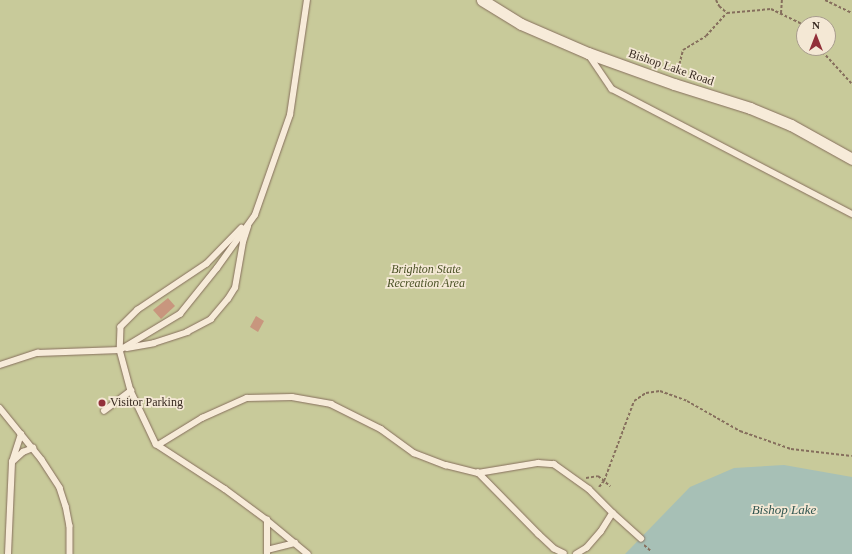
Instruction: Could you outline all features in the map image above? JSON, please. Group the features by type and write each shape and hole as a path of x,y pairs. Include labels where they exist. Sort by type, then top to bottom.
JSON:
{"street":[{"name":"Bishop Lake Road","path":"482,0 520,24 588,53 674,84 750,108 832,146 852,158"}],"lane":[{"path":"0,365 38,353 120,350 154,343 187,332 211,319 228,299 234,288 243,242 255,215 290,115 307,0"},
{"path":"588,53 612,89 852,214"},
{"path":"120,350 180,314 217,268 255,215"},
{"path":"255,215 207,264 138,310 121,327 120,350 131,390 158,446 225,489 267,520 308,554"},
{"path":"104,411 131,390"},
{"path":"158,446 202,418 247,398 292,397 331,404 381,429 414,453 446,465 478,473 538,463 554,464 593,494 641,538"},
{"path":"0,408 42,460 62,494 70,526 70,554"},
{"path":"8,554 12,462 21,434"},
{"path":"12,462 23,452 33,448"},
{"path":"478,473 539,536 554,550 564,554"},
{"path":"577,554 587,548 602,532 613,513"},
{"path":"267,520 267,552 294,543"}],"path":[{"path":"716,0 719,6 727,13"},
{"path":"781,13 782,0"},
{"path":"825,0 852,13"},
{"path":"674,84 683,50 706,36 727,13 771,8 796,21"},
{"path":"825,56 852,84"},
{"path":"593,494 604,481 634,401 646,393 660,390 687,401 740,431 791,449 852,456"},
{"path":"585,479 594,476 610,486"}],"green space":[{"name":"Brighton State Recreation Area","path":"0,0 852,0 852,554 0,554"}],"water":[{"name":"Bishop Lake","path":"784,465 852,477 852,554 625,554 690,487 734,468"}],"building":[{"path":"168,298 175,306 161,319 153,310"},
{"path":"256,316 264,321 258,332 250,327"}],"place":[{"name":"Visitor Parking","path":"102,403"}]}
